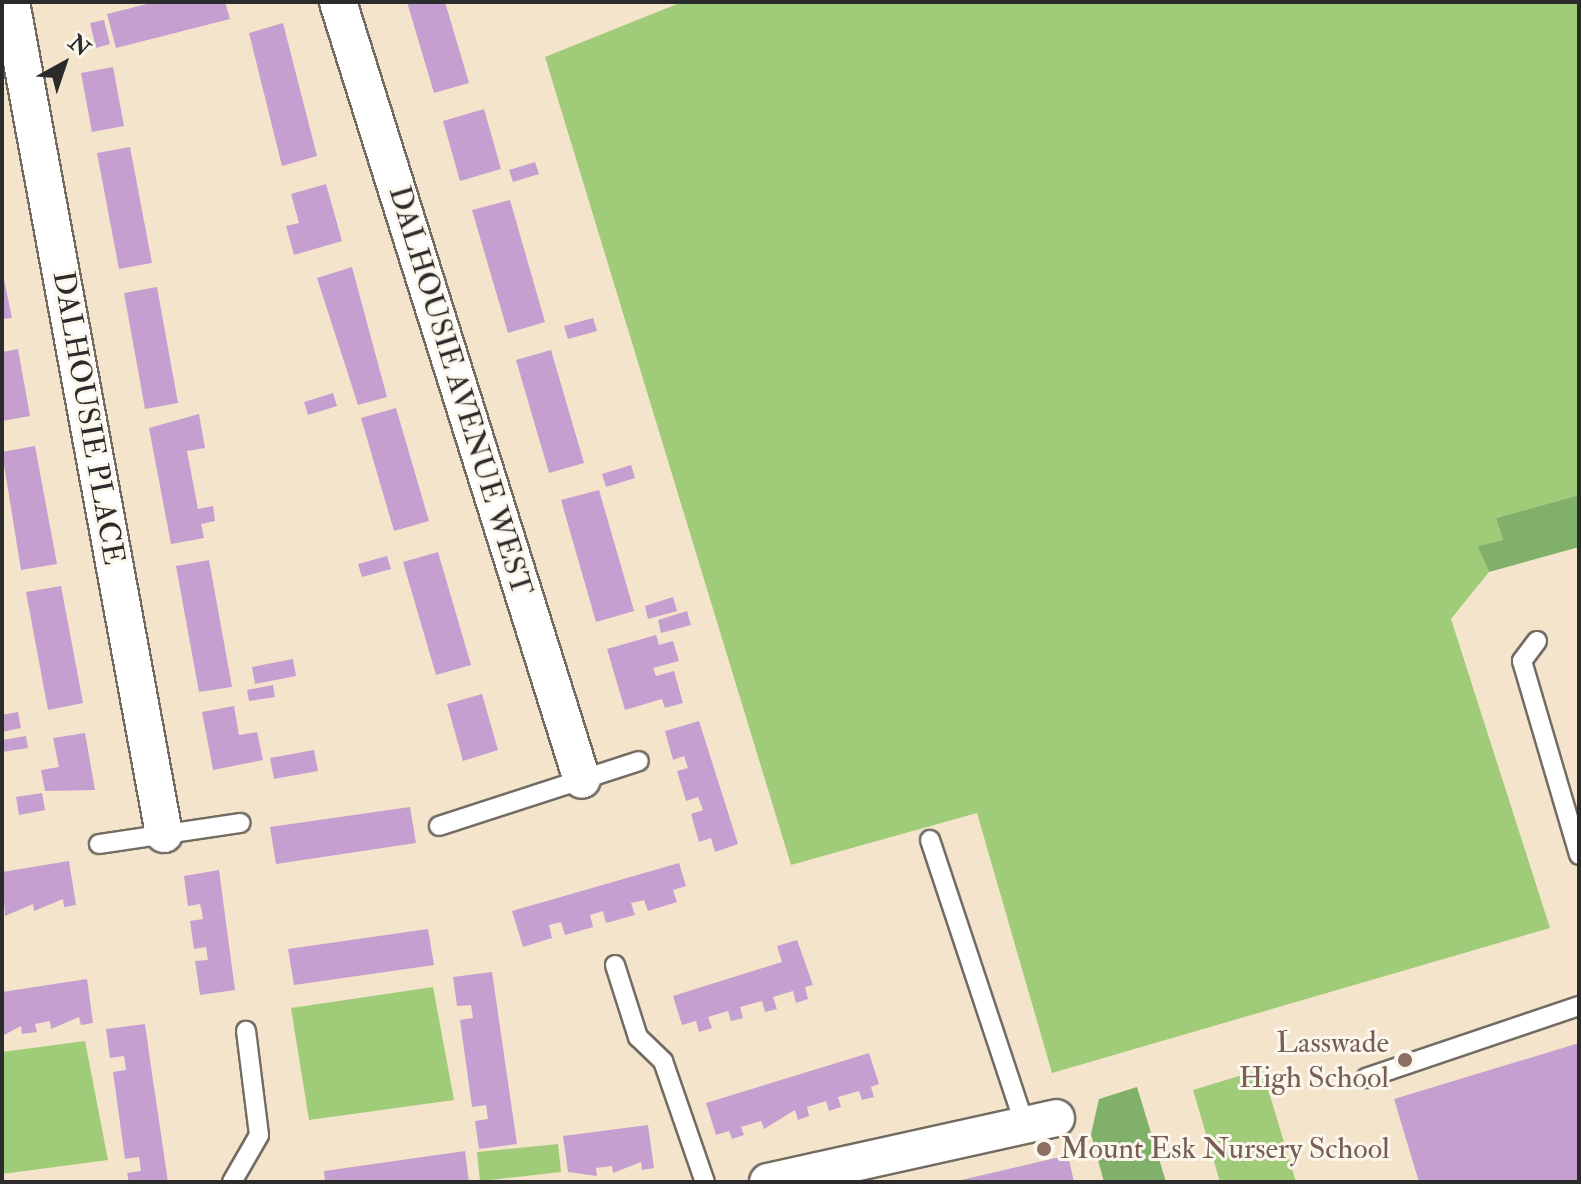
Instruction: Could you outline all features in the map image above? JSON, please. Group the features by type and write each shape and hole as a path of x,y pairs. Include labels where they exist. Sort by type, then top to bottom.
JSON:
{"street":[{"name":"DALHOUSIE PLACE","path":"11,2 164,834"},
{"name":"DALHOUSIE AVENUE WEST","path":"338,2 582,780"},
{"path":"768,1182 1040,1120"}],"lane":[{"path":"1537,641 1522,661 1579,855"},
{"path":"439,826 639,761"},
{"path":"99,844 240,823"},
{"path":"930,840 1040,1120"},
{"path":"615,965 638,1037 663,1061 705,1182"},
{"path":"1366,1078 1579,1006"},
{"path":"232,1182 259,1135 246,1031"}],"green space":[{"path":"682,2 1579,2 1579,495 1496,518 1503,540 1479,546 1489,572 1451,619 1550,928 1052,1073 977,813 791,865 545,57"},
{"path":"1579,495 1579,547 1489,572 1478,546 1503,540 1496,518"},
{"path":"433,987 454,1100 309,1120 291,1008"},
{"path":"85,1041 108,1160 2,1174 2,1052"},
{"path":"1262,1069 1296,1182 1220,1182 1193,1090"},
{"path":"1137,1087 1166,1182 1104,1182 1091,1134 1099,1099"},
{"path":"558,1144 561,1172 480,1181 477,1152"}],"building":[{"path":"155,2 225,2 230,19 116,48 107,14"},
{"path":"407,2 445,2 469,83 434,93"},
{"path":"104,20 110,44 96,48 90,23"},
{"path":"283,23 317,156 282,166 249,33"},
{"path":"113,67 124,126 92,132 81,73"},
{"path":"484,109 501,169 460,181 443,121"},
{"path":"130,147 152,263 119,269 97,153"},
{"path":"535,162 539,174 513,182 509,170"},
{"path":"326,184 342,241 294,255 286,226 299,223 291,194"},
{"path":"510,200 545,322 508,333 472,210"},
{"path":"352,267 387,397 358,405 317,278"},
{"path":"2,270 12,318 2,319"},
{"path":"157,287 178,403 145,409 124,293"},
{"path":"593,318 597,331 568,339 564,326"},
{"path":"18,349 30,416 2,421 2,352"},
{"path":"551,350 584,463 549,473 516,360"},
{"path":"333,393 337,406 308,415 304,402"},
{"path":"396,408 429,521 394,531 361,418"},
{"path":"199,414 205,448 187,451 198,509 213,506 215,521 201,524 204,538 171,544 149,428"},
{"path":"35,446 57,564 21,570 2,452"},
{"path":"631,465 635,478 606,487 602,474"},
{"path":"599,490 634,611 596,622 561,500"},
{"path":"438,552 471,665 436,675 403,562"},
{"path":"387,556 391,569 362,577 358,564"},
{"path":"209,560 232,687 199,692 176,566"},
{"path":"61,586 83,703 48,710 26,592"},
{"path":"673,597 677,611 648,619 645,606"},
{"path":"687,611 691,625 661,633 658,620"},
{"path":"656,635 659,645 673,641 679,661 653,668 656,676 674,671 683,703 665,708 662,699 625,710 607,649"},
{"path":"293,659 296,676 255,684 252,667"},
{"path":"273,685 275,697 249,701 247,690"},
{"path":"482,694 498,750 463,761 447,704"},
{"path":"234,706 239,735 257,732 263,760 213,770 202,712"},
{"path":"18,712 21,728 2,732 2,715"},
{"path":"699,721 738,844 715,852 711,838 699,842 691,814 703,810 698,797 686,801 677,771 688,768 684,756 673,760 665,731"},
{"path":"85,733 95,790 45,791 41,770 59,767 53,738"},
{"path":"26,736 28,748 2,752 2,740"},
{"path":"314,750 318,771 274,779 270,758"},
{"path":"42,793 45,810 19,815 16,797"},
{"path":"410,807 416,843 276,864 270,827"},
{"path":"69,861 76,905 64,907 63,899 34,911 33,904 5,916 2,872"},
{"path":"679,863 686,886 673,890 677,902 648,911 644,900 631,903 635,915 606,923 603,911 590,915 593,927 565,935 561,922 549,925 552,938 523,947 512,911"},
{"path":"219,870 235,990 200,995 195,961 208,960 206,947 194,949 190,921 203,919 200,904 188,906 184,876"},
{"path":"428,929 434,965 294,985 288,949"},
{"path":"797,940 813,985 805,987 808,999 796,1003 793,991 773,997 777,1009 765,1012 762,1001 740,1007 743,1018 731,1021 728,1011 708,1017 712,1028 699,1032 696,1021 682,1025 673,996 782,962 777,946"},
{"path":"492,972 517,1144 479,1149 475,1121 488,1119 486,1105 472,1107 460,1020 473,1018 471,1005 457,1006 453,977"},
{"path":"87,979 93,1023 81,1025 79,1017 51,1029 50,1021 35,1024 37,1032 22,1034 21,1026 2,1036 2,992"},
{"path":"145,1024 168,1182 129,1182 127,1173 141,1171 139,1157 125,1159 113,1072 126,1070 124,1056 110,1058 106,1029"},
{"path":"1579,1043 1579,1182 1419,1182 1394,1099"},
{"path":"869,1053 879,1084 871,1087 874,1097 862,1100 859,1091 838,1097 841,1107 829,1111 826,1101 807,1107 809,1116 798,1120 795,1110 764,1129 761,1121 741,1127 744,1135 732,1139 729,1131 716,1135 706,1103"},
{"path":"648,1125 654,1168 642,1170 641,1162 613,1173 612,1166 596,1168 597,1176 568,1172 563,1136"},
{"path":"465,1151 469,1182 325,1182 324,1171"},
{"path":"1068,1155 1074,1182 957,1182 957,1181"}],"place":[{"name":"Lasswade High School","path":"1405,1060"},
{"name":"Mount Esk Nursery School","path":"1044,1149"}]}
